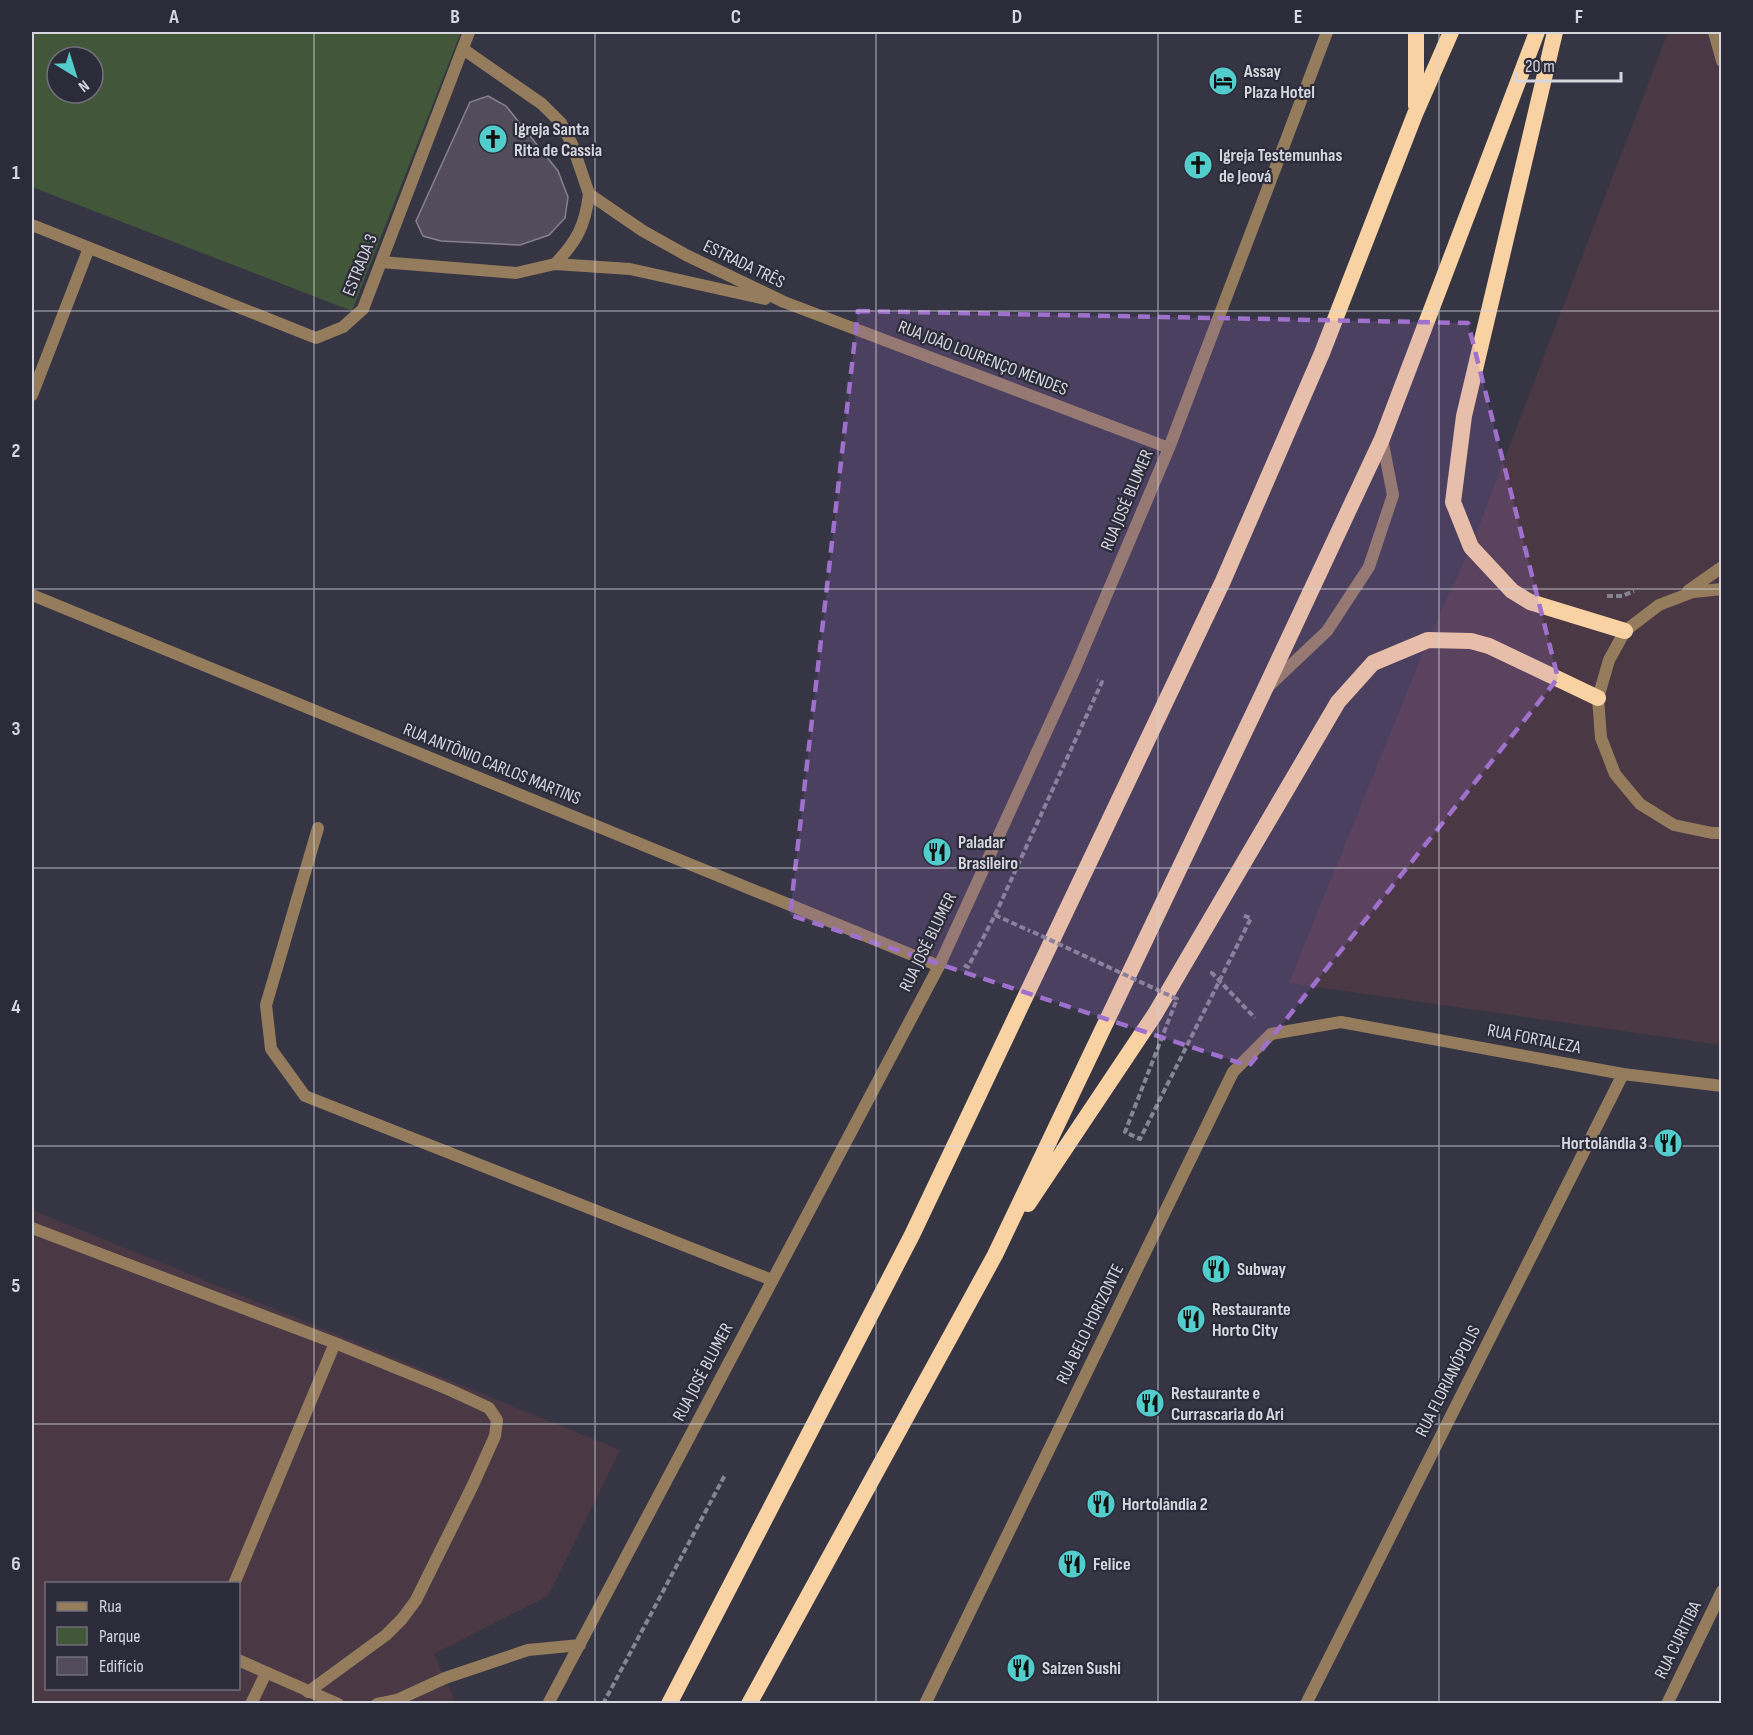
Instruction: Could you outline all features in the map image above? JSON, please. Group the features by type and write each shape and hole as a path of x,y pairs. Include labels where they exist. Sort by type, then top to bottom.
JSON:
{"highway":[{"path":"1415,114 1416,32"},
{"path":"669,1704 912,1235 1223,580 1322,353 1415,114 1451,32"},
{"path":"749,1704 994,1255 1264,691 1382,439 1537,32"},
{"path":"1555,32 1464,416 1453,502 1471,547 1512,591 1530,602 1625,631"},
{"path":"994,1255 1155,1014 1338,702 1373,663 1428,640 1471,641 1490,646 1598,698"}],"street":[{"name":"ESTRADA 3","path":"32,225 316,338 343,327 363,309 469,32"},
{"name":"RUA JOSÉ BLUMER","path":"548,1704 939,966 1075,669 1169,448 1327,32"},
{"path":"1714,32 1722,61"},
{"path":"463,49 542,104 561,123 572,144 589,194 586,218 571,247 555,264"},
{"name":"ESTRADA TRÊS","path":"589,194 643,231 686,255 784,302"},
{"path":"32,395 89,248"},
{"name":"ESTRADA TRÊS","path":"381,262 516,273 555,264 630,269 784,302"},
{"name":"RUA JOÃO LOURENÇO MENDES","path":"784,302 1169,448"},
{"path":"1264,691 1327,631 1369,567 1393,495 1382,439"},
{"path":"1681,596 1722,567"},
{"path":"1722,589 1693,592 1659,605 1625,631 1609,660 1598,698 1600,738 1615,774 1640,804 1674,825 1712,833 1722,832"},
{"name":"RUA ANTÔNIO CARLOS MARTINS","path":"32,595 939,966"},
{"path":"318,828 266,1005 272,1049 305,1096 772,1280"},
{"name":"RUA FORTALEZA","path":"1270,1034 1341,1022 1623,1074 1722,1086"},
{"name":"RUA BELO HORIZONTE","path":"925,1704 1233,1071 1270,1034"},
{"name":"RUA FLORIANÓPOLIS","path":"1306,1704 1623,1074"},
{"path":"32,1228 335,1343 489,1408 497,1420 495,1436 416,1600 386,1635 309,1692"},
{"path":"235,1582 335,1343"},
{"name":"RUA CURITIBA","path":"1667,1704 1722,1591"},
{"path":"377,1704 397,1700 445,1678 528,1650 580,1645"},
{"path":"240,1661 338,1704"},
{"path":"251,1704 266,1673"}],"path":[{"path":"1604,596 1622,596 1640,589"},
{"path":"968,967 995,915 1102,682 1075,669"},
{"path":"1236,925 1246,907"},
{"path":"995,915 1177,999 1125,1132 1140,1138 1251,918 1241,915"},
{"path":"1217,964 1212,973 1270,1034"},
{"path":"603,1704 725,1475"}],"highlighted area":[{"path":"858,311 1468,323 1558,678 1249,1066 790,915"}],"shaded area":[{"path":"1668,32 1721,32 1721,1045 1289,983 1428,640 1471,547"},
{"path":"32,1210 620,1450 548,1596 434,1654 456,1703 32,1703"}],"green space":[{"path":"32,32 461,32 352,311 32,187"}],"building":[{"name":"Igreja Santa Rita de Cassia","path":"488,96 506,106 558,171 568,197 565,218 549,235 520,245 441,241 423,236 416,221 470,102"}],"place":[{"name":"Assay Plaza Hotel","path":"1223,81"},
{"name":"Igreja Santa Rita de Cassia","path":"493,139"},
{"name":"Igreja Testemunhas de Jeová","path":"1198,165"},
{"name":"Paladar Brasileiro","path":"937,852"},
{"name":"Hortolândia 3","path":"1668,1143"},
{"name":"Subway","path":"1216,1269"},
{"name":"Restaurante Horto City","path":"1191,1319"},
{"name":"Restaurante e Currascaria do Ari","path":"1150,1403"},
{"name":"Hortolândia 2","path":"1101,1504"},
{"name":"Felice","path":"1072,1564"},
{"name":"Saizen Sushi","path":"1021,1668"}]}
